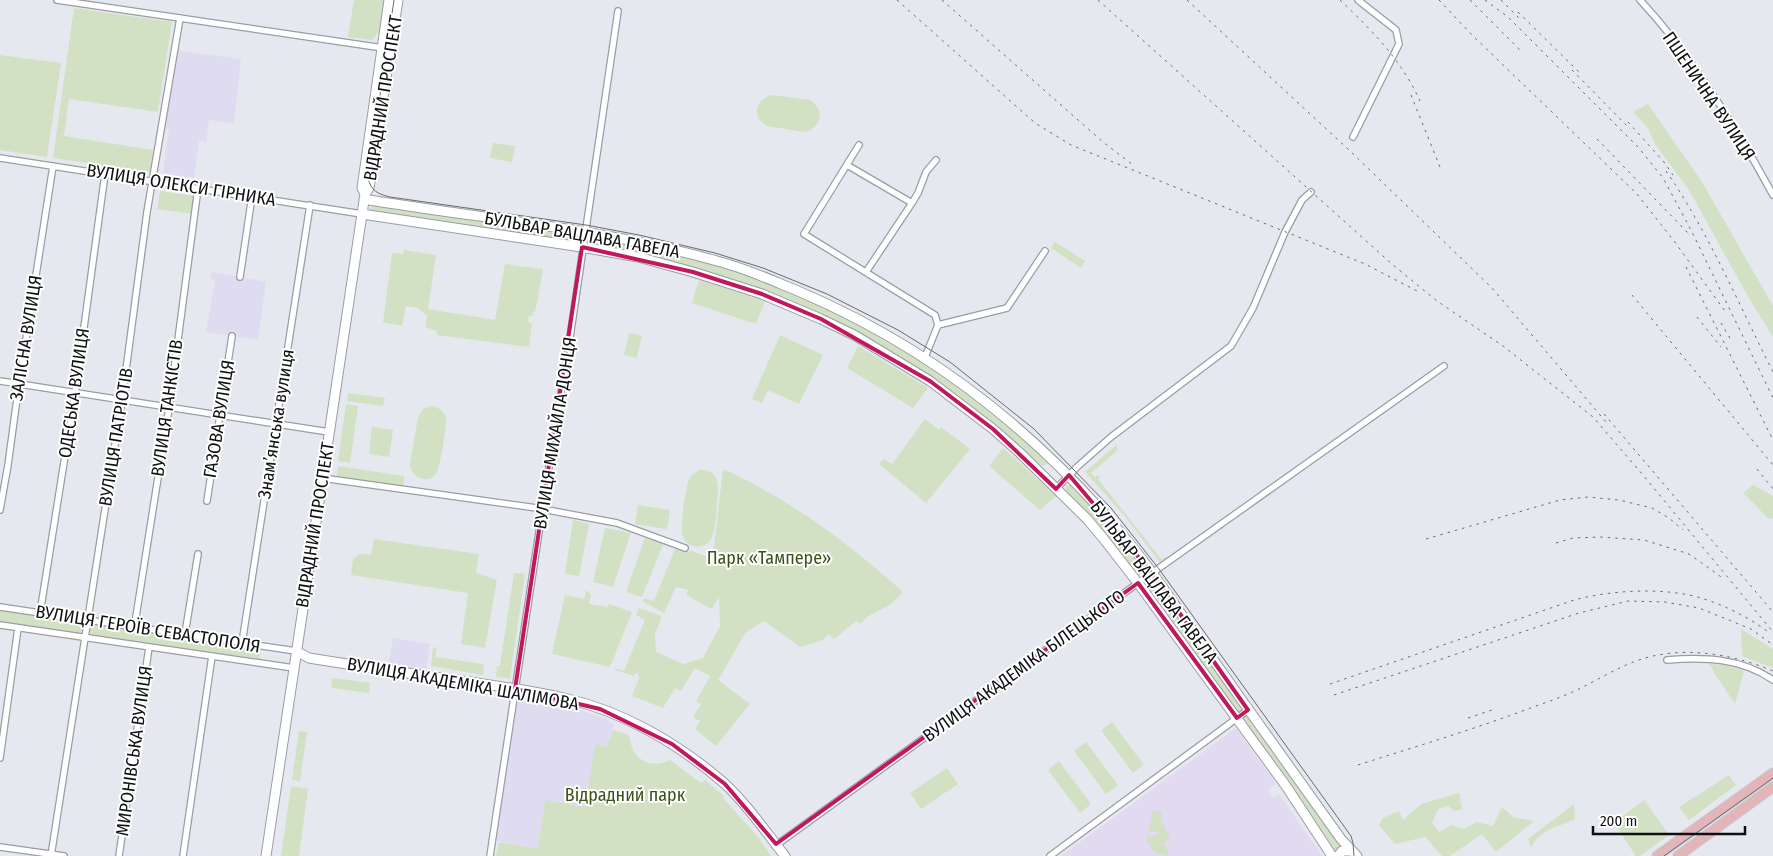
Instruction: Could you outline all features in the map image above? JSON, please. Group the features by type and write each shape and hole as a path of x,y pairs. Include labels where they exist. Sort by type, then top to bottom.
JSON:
{"main road":[{"name":"ВІДРАДНИЙ ПРОСПЕКТ","path":"266,856 364,197 369,188 386,48 389,0"},
{"name":"ВІДРАДНИЙ ПРОСПЕКТ","path":"386,48 398,0"},
{"name":"БУЛЬВАР ВАЦЛАВА ГАВЕЛА","path":"364,197 640,241 718,261 767,278 828,304 925,356 1003,415 1069,475 1116,527 1354,853"},
{"name":"БУЛЬВАР ВАЦЛАВА ГАВЕЛА","path":"362,214 582,247 638,257 693,272 762,294 856,336 938,387 993,429 1087,519 1138,583 1237,718 1286,786 1332,856"},
{"name":"ВУЛИЦЯ АКАДЕМІКА ШАЛІМОВА","path":"296,651 309,658 565,698 600,709 672,744 703,766 725,784 745,805 783,856"},
{"name":"ВУЛИЦЯ АКАДЕМІКА ШАЛІМОВА","path":"294,668 308,661 515,690"},
{"path":"1657,856 1773,773"},
{"path":"1678,856 1773,787"},
{"path":"1338,856 1342,852 1354,853"}],"street":[{"path":"56,0 386,48"},
{"path":"1353,137 1399,44 1396,30 1358,0"},
{"name":"ПШЕНИЧНА ВУЛИЦЯ","path":"1640,0 1683,53 1742,138 1773,195"},
{"name":"ВУЛИЦЯ МИХАЙЛА ДОНЦЯ","path":"490,856 542,509 568,351 618,10"},
{"name":"ВУЛИЦЯ ПАТРІОТІВ","path":"51,855 122,400 152,181 180,18"},
{"path":"859,145 804,234 935,315 938,325 925,356"},
{"name":"ВУЛИЦЯ ОЛЕКСИ ГІРНИКА","path":"0,158 362,214"},
{"path":"866,272 912,203 926,172 936,160"},
{"path":"847,165 912,203"},
{"name":"ЗАЛІСНА ВУЛИЦЯ","path":"0,510 53,166"},
{"name":"ОДЕСЬКА ВУЛИЦЯ","path":"42,613 41,607 105,174"},
{"name":"ВУЛИЦЯ ТАНКІСТІВ","path":"132,626 135,623 169,408 198,188"},
{"path":"1056,489 1111,437 1231,346 1253,308 1285,232 1302,200 1311,192"},
{"path":"240,277 252,196"},
{"name":"Знамʼянська вулиця","path":"242,643 310,205"},
{"path":"938,325 1007,308 1045,251"},
{"name":"ГАЗОВА ВУЛИЦЯ","path":"206,501 232,336"},
{"name":"ВУЛИЦЯ АКАДЕМІКА БІЛЕЦЬКОГО","path":"775,845 1138,583 1444,366"},
{"path":"0,381 329,432"},
{"path":"322,478 542,509 617,523 685,548"},
{"path":"185,634 198,554"},
{"name":"ВУЛИЦЯ ГЕРОЇВ СЕВАСТОПОЛЯ","path":"0,606 296,651"},
{"name":"ВУЛИЦЯ ГЕРОЇВ СЕВАСТОПОЛЯ","path":"0,625 294,668"},
{"path":"0,758 18,628"},
{"name":"МИРОНІВСЬКА ВУЛИЦЯ","path":"119,856 149,647"},
{"path":"183,856 212,656"},
{"path":"1667,660 1690,658 1723,660 1743,664 1773,680"},
{"path":"1050,856 1248,710"},
{"path":"0,847 64,856"}],"highlighted area":[{"path":"582,247 693,272 762,294 821,319 930,381 993,429 1056,489 1069,475 1147,567 1248,710 1237,718 1138,583 776,844 725,784 672,744 600,709 515,689"}],"shaded area":[{"path":"175,50 241,59 234,123 209,120 206,142 199,141 194,178 163,174 169,129 163,128"},
{"path":"212,272 266,282 258,340 206,332 215,280 211,278"},
{"path":"393,638 430,644 426,671 388,665"},
{"path":"525,698 575,708 608,720 614,725 607,748 595,745 585,807 545,800 538,849 494,840 517,703 520,699"},
{"path":"1236,728 1276,784 1268,790 1274,798 1279,794 1322,856 1061,856"}],"green space":[{"path":"354,0 386,0 382,27 372,40 348,37"},
{"path":"74,8 172,22 158,112 69,99 64,136 153,150 150,172 53,158"},
{"path":"0,55 61,63 47,157 0,150"},
{"path":"772,95 810,100 818,108 820,118 815,127 805,132 767,126 759,118 757,109 762,100"},
{"path":"1648,104 1702,182 1773,306 1773,337 1746,293 1689,190 1655,144 1648,128 1633,112"},
{"path":"493,143 515,146 512,162 490,158"},
{"path":"160,191 195,196 193,214 157,209"},
{"path":"374,204 576,234 580,236 579,243 370,211"},
{"path":"587,237 637,244 727,267 824,305 894,342 944,373 1050,459 1049,463 1043,466 1040,464 995,425 939,382 889,350 820,314 761,290 586,245"},
{"path":"1055,242 1085,261 1081,268 1051,248"},
{"path":"404,250 436,255 428,309 495,320 505,264 543,269 536,308 532,316 529,316 528,321 532,324 529,347 437,335 437,331 425,327 427,316 418,308 406,306 402,326 383,322 392,253 403,254"},
{"path":"699,280 765,301 756,324 692,303"},
{"path":"629,333 642,336 637,358 624,355"},
{"path":"780,335 823,355 799,404 768,390 762,403 752,399"},
{"path":"858,346 928,388 913,408 847,368"},
{"path":"348,393 385,398 383,406 347,401"},
{"path":"346,404 358,406 350,463 338,461"},
{"path":"432,406 442,411 446,422 437,472 430,479 425,479 414,473 410,464 418,417 423,409"},
{"path":"925,419 939,430 941,427 970,449 926,503 879,464 884,459 892,464"},
{"path":"372,427 393,430 389,457 369,454"},
{"path":"1116,445 1118,450 1091,473 1095,477 1098,475 1100,477 1098,479 1161,559 1166,557 1168,559 1161,564 1124,515 1085,472"},
{"path":"1003,448 1056,496 1040,510 989,466"},
{"path":"338,466 404,476 403,488 336,478"},
{"name":"Парк «Тампере»","path":"723,469 771,494 818,523 903,592 891,604 867,617 860,624 856,621 834,639 829,634 823,640 800,647 764,621 746,632 718,680 750,704 716,746 695,729 700,721 693,717 701,704 696,701 710,676 695,668 681,691 675,688 663,708 632,696 639,678 638,674 635,673 634,676 615,670 615,668 624,671 645,620 636,615 639,608 662,616 655,634 656,652 683,664 703,658 720,626 719,597 712,609 686,595 688,590 676,587 664,613 643,602 644,598 654,601 675,549 689,552 690,550 705,556 713,556"},
{"path":"700,470 711,472 717,480 717,506 712,537 705,545 695,546 690,545 683,538 682,520 689,479"},
{"path":"1071,483 1075,484 1146,570 1137,576 1107,536 1066,491 1066,487"},
{"path":"1753,485 1773,496 1773,519 1768,518 1743,493"},
{"path":"638,505 670,510 667,529 635,524"},
{"path":"573,520 589,524 579,576 565,574"},
{"path":"605,528 631,533 613,587 593,582"},
{"path":"645,538 663,544 642,597 626,592"},
{"path":"374,539 479,554 476,573 497,580 485,648 461,644 468,593 351,575 353,559 360,554 371,555"},
{"path":"514,573 525,574 510,679 496,677 497,666 500,666"},
{"path":"1154,583 1347,848 1336,856 1330,842 1146,588"},
{"path":"586,590 591,594 589,604 608,607 609,604 632,612 610,667 552,654 565,595 584,599"},
{"path":"0,609 82,622 84,626 83,631 78,635 0,624"},
{"path":"93,623 261,647 259,659 94,636 89,631"},
{"path":"1741,629 1773,649 1773,668 1742,656"},
{"path":"433,647 437,648 435,657 484,664 483,675 431,666"},
{"path":"1709,664 1725,665 1744,671 1735,704 1713,671"},
{"path":"332,678 370,683 369,693 331,688"},
{"path":"1112,722 1144,765 1133,773 1101,730"},
{"name":"Відрадний парк","path":"613,730 629,735 637,756 642,760 655,764 670,760 701,783 705,780 724,796 723,798 759,838 771,856 496,856 499,842 538,849 545,800 585,807 595,745 607,747"},
{"path":"299,731 307,732 300,781 292,780"},
{"path":"1086,742 1118,785 1106,794 1074,751"},
{"path":"1059,761 1091,804 1080,813 1048,770"},
{"path":"947,768 958,784 921,809 910,793"},
{"path":"1729,775 1736,785 1689,820 1679,807"},
{"path":"291,786 308,789 299,856 281,856"},
{"path":"1459,793 1462,809 1454,811 1448,806 1438,809 1432,823 1439,832 1451,825 1464,829 1476,822 1493,826 1502,807 1513,817 1534,821 1496,852 1482,834 1450,856 1442,856 1425,837 1395,844 1379,825 1383,818 1399,811 1403,820 1421,804"},
{"path":"1644,800 1669,835 1640,856 1636,856 1614,823"},
{"path":"1574,804 1575,819 1545,832 1535,841 1531,848 1528,839"},
{"path":"1153,810 1162,814 1161,820 1170,838 1163,843 1169,852 1167,856 1154,852 1147,841 1147,835 1157,835 1159,832 1151,831 1148,828"}],"tram line":[{"path":"394,0 368,178 371,186 376,191 390,197 586,225 715,253 763,268 827,294 898,330 950,362 1034,429 1111,508 1159,569 1351,836 1354,856"},
{"path":"1664,856 1773,778"}],"railway":[{"path":"897,0 1035,123 1071,145 1365,264 1417,291"},
{"path":"942,0 1103,142 1133,165"},
{"path":"1098,0 1393,265 1437,301 1503,346 1593,417 1773,632"},
{"path":"1187,0 1349,150 1492,288 1606,422"},
{"path":"1340,0 1395,59 1413,86 1420,101"},
{"path":"1439,0 1472,35 1637,194 1725,311"},
{"path":"1470,0 1521,51"},
{"path":"1485,0 1508,17 1638,147 1663,178 1691,230 1773,398"},
{"path":"1501,0 1520,19"},
{"path":"1518,12 1579,72"},
{"path":"1572,70 1630,129"},
{"path":"1411,95 1440,167"},
{"path":"1628,122 1664,162 1673,175"},
{"path":"1597,139 1688,233"},
{"path":"1666,171 1710,244 1773,372"},
{"path":"1686,267 1773,440"},
{"path":"1632,295 1773,465"},
{"path":"1697,317 1721,347"},
{"path":"1721,323 1731,340"},
{"path":"1604,414 1773,612"},
{"path":"1757,469 1773,489"},
{"path":"1426,539 1560,500 1588,497 1619,500 1652,508 1669,518 1683,530"},
{"path":"1556,543 1573,538 1600,537 1644,540 1689,554 1724,579"},
{"path":"1330,684 1574,600 1621,592 1671,592 1701,598 1744,616 1767,631"},
{"path":"1334,695 1579,613 1628,601 1665,602 1699,608 1751,629 1773,645"},
{"path":"1358,765 1478,727 1549,701 1573,692 1615,670 1653,656 1687,652 1705,653 1740,660 1773,671"},
{"path":"1468,718 1492,710"}]}
